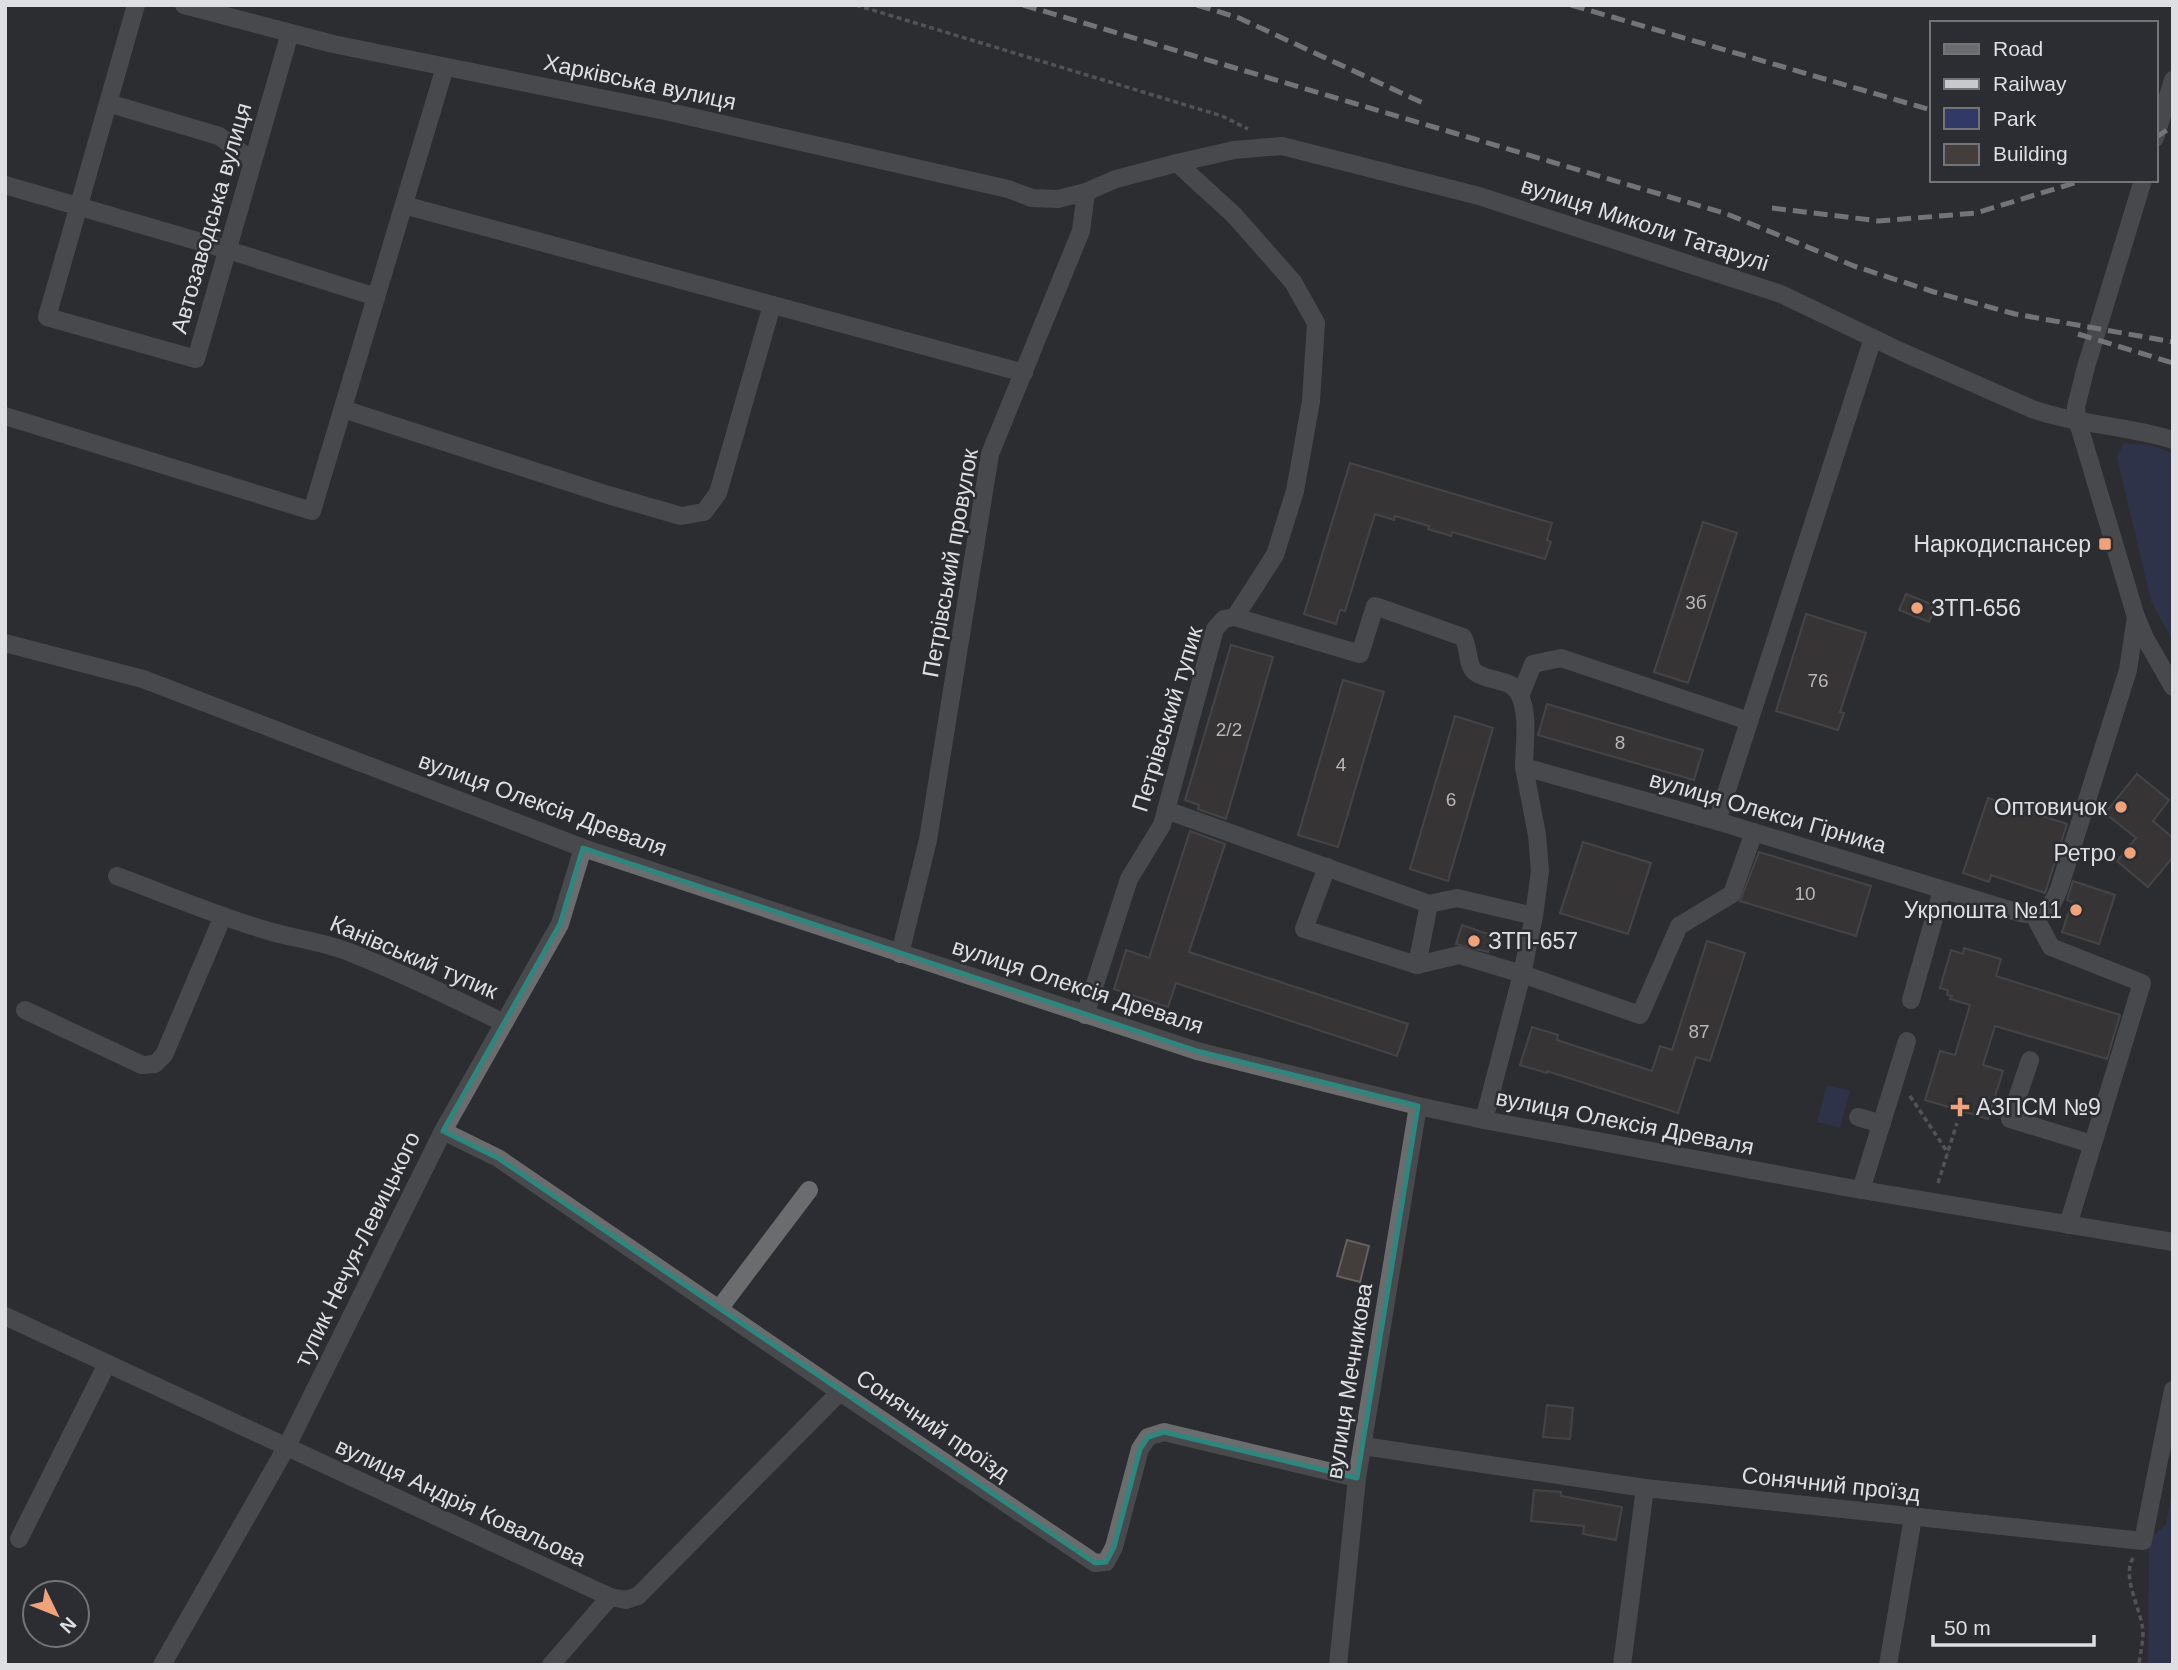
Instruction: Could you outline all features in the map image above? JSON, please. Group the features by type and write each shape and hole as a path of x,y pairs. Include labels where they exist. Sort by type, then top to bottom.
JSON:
{"street":[{"name":"Автозаводська вулиця","path":"136,5 47,317 197,359 290,33"},
{"name":"Харківська вулиця","path":"184,5 333,44 683,115 1008,189 1032,198 1058,200 1086,192"},
{"path":"5,416 312,511 445,67"},
{"path":"2157,132 2173,80"},
{"path":"108,103 219,136 253,161"},
{"name":"вулиця Миколи Татарулі","path":"1086,192 1116,179 1177,163 1234,150 1282,146 1479,196 1781,294 2032,410 2126,427 2173,440"},
{"path":"1177,163 1234,215 1293,282 1316,323 1311,401 1295,491 1275,555 1235,617"},
{"path":"2142,182 2076,407 2077,419 2136,617 2173,687"},
{"path":"5,185 228,250 376,297"},
{"name":"Петрівський провулок","path":"900,954 928,840 990,454 1081,231 1086,192"},
{"path":"404,205 1024,373"},
{"path":"343,409 681,516 704,512 718,493 772,305"},
{"path":"1717,821 1873,338"},
{"name":"Петрівський тупик","path":"1085,1014 1129,879 1162,825 1215,629 1224,620 1235,617 1360,654 1375,606 1462,637 1468,645 1469,662 1474,671 1509,684 1521,694"},
{"path":"2068,1225 2142,984 2051,947 2034,915 2045,912 2059,889 2128,670 2136,617"},
{"name":"вулиця Олексія Древаля","path":"5,643 144,679 583,848 1197,1051 1484,1120 1861,1190 2173,1242"},
{"path":"1484,1120 1522,974 1540,871 1537,835 1524,767 1525,709 1521,694 1532,664 1562,658 1749,721"},
{"name":"вулиця Олекси Гірника","path":"1524,767 2034,915"},
{"path":"1166,810 1429,904 1457,898 1534,916"},
{"path":"1327,867 1304,929 1417,965 1459,955 1640,1015 1679,926 1732,894 1754,832"},
{"name":"тупик Нечуя-Левицького","path":"162,1665 286,1448 443,1131 560,924 583,848"},
{"name":"Канівський тупик","path":"117,876 223,916 349,952 504,1023"},
{"path":"1911,1000 1942,890"},
{"path":"1417,965 1429,904"},
{"path":"25,1010 142,1065 155,1064 163,1055 223,916"},
{"path":"1861,1190 1907,1041"},
{"path":"2030,1060 2010,1119 2092,1144"},
{"name":"вулиця Мечникова","path":"1338,1665 1357,1478 1418,1106"},
{"path":"1858,1117 1882,1124"},
{"name":"Сонячний проїзд","path":"443,1131 498,1158 1095,1563 1106,1562 1114,1547 1140,1449 1149,1437 1164,1432 1357,1478"},
{"path":"719,1309 809,1190"},
{"name":"вулиця Андрія Ковальова","path":"5,1316 610,1597"},
{"path":"19,1539 107,1364"},
{"path":"2143,1541 2173,1390"},
{"path":"551,1665 610,1597 625,1600 638,1595 840,1392"},
{"name":"Сонячний проїзд","path":"1363,1446 1645,1488 2143,1541"},
{"path":"1622,1665 1645,1488"},
{"path":"1888,1665 1913,1517"}],"path":[{"path":"856,5 1222,116 1282,146"},
{"path":"1896,1075 1948,1153"},
{"path":"1932,1202 1957,1123"},
{"path":"2139,1665 2143,1627 2133,1598 2129,1564 2143,1541"}],"highlighted area":[{"path":"583,848 1197,1051 1418,1106 1357,1478 1164,1432 1148,1437 1140,1449 1114,1547 1106,1562 1095,1563 498,1158 443,1131 560,924"}],"green space":[{"path":"2124,443 2149,445 2173,453 2173,641 2151,601 2117,457"},
{"path":"1827,1085 1850,1091 1840,1127 1817,1122"},
{"path":"2173,1485 2173,1665 2148,1665 2149,1539 2166,1525"}],"building":[{"path":"1350,463 1552,523 1547,540 1551,542 1545,559 1452,532 1451,536 1395,516 1394,520 1375,514 1345,611 1340,610 1336,624 1304,614"},
{"path":"1703,522 1737,533 1688,683 1654,672"},
{"name":"ЗТП-656","path":"1906,594 1936,606 1929,622 1899,610"},
{"path":"1806,614 1866,633 1840,712 1844,713 1838,730 1776,711"},
{"path":"1231,645 1273,657 1226,819 1198,809 1199,805 1185,800"},
{"path":"1343,680 1384,692 1338,847 1298,835"},
{"path":"1547,704 1703,750 1694,780 1538,735"},
{"path":"1455,716 1493,728 1448,881 1410,869"},
{"path":"2137,774 2169,800 2153,821 2173,838 2173,857 2148,887 2117,861 2136,838 2105,813"},
{"path":"1988,798 2067,824 2045,893 1991,875 1989,882 1963,873"},
{"path":"1190,831 1225,844 1189,952 1408,1024 1397,1056 1176,983 1168,1007 1114,989 1126,950 1149,958"},
{"path":"1583,842 1651,863 1628,934 1560,913"},
{"path":"1759,852 1871,886 1856,936 1740,901"},
{"path":"2073,881 2115,895 2099,944 2062,932 2072,902 2067,900"},
{"name":"ЗТП-657","path":"1462,925 1494,936 1488,952 1456,944"},
{"path":"1707,941 1745,953 1710,1061 1696,1057 1678,1113 1547,1071 1520,1065 1532,1027 1558,1035 1557,1040 1652,1071 1660,1046 1672,1050"},
{"path":"1964,948 2001,959 1996,976 2120,1015 2107,1059 1995,1026 1983,1065 2003,1071 1988,1119 1925,1100 1940,1051 1955,1055 1970,1005 1950,999 1952,996 1947,995 1948,990 1940,988 1951,950 1963,954"},
{"path":"1347,1240 1369,1246 1360,1282 1337,1276"},
{"path":"1547,1405 1573,1408 1570,1439 1543,1437"},
{"path":"1534,1490 1561,1492 1561,1496 1622,1507 1616,1540 1583,1534 1584,1526 1531,1521"}],"railway":[{"path":"1023,5 1727,214 1854,266 1934,292 2015,314 2173,342"},
{"path":"1197,5 1239,18 1423,103"},
{"path":"1571,5 1930,110"},
{"path":"2157,137 2173,126"},
{"path":"1772,208 1879,221 1976,213 2077,182"},
{"path":"2078,334 2173,363"}],"place":[{"name":"Наркодиспансер","path":"2105,544"},
{"name":"ЗТП-656","path":"1917,608"},
{"name":"Оптовичок","path":"2121,807"},
{"name":"Ретро","path":"2130,853"},
{"name":"Укрпошта №11","path":"2076,910"},
{"name":"ЗТП-657","path":"1474,941"},
{"name":"АЗПСМ №9","path":"1960,1107"}]}
